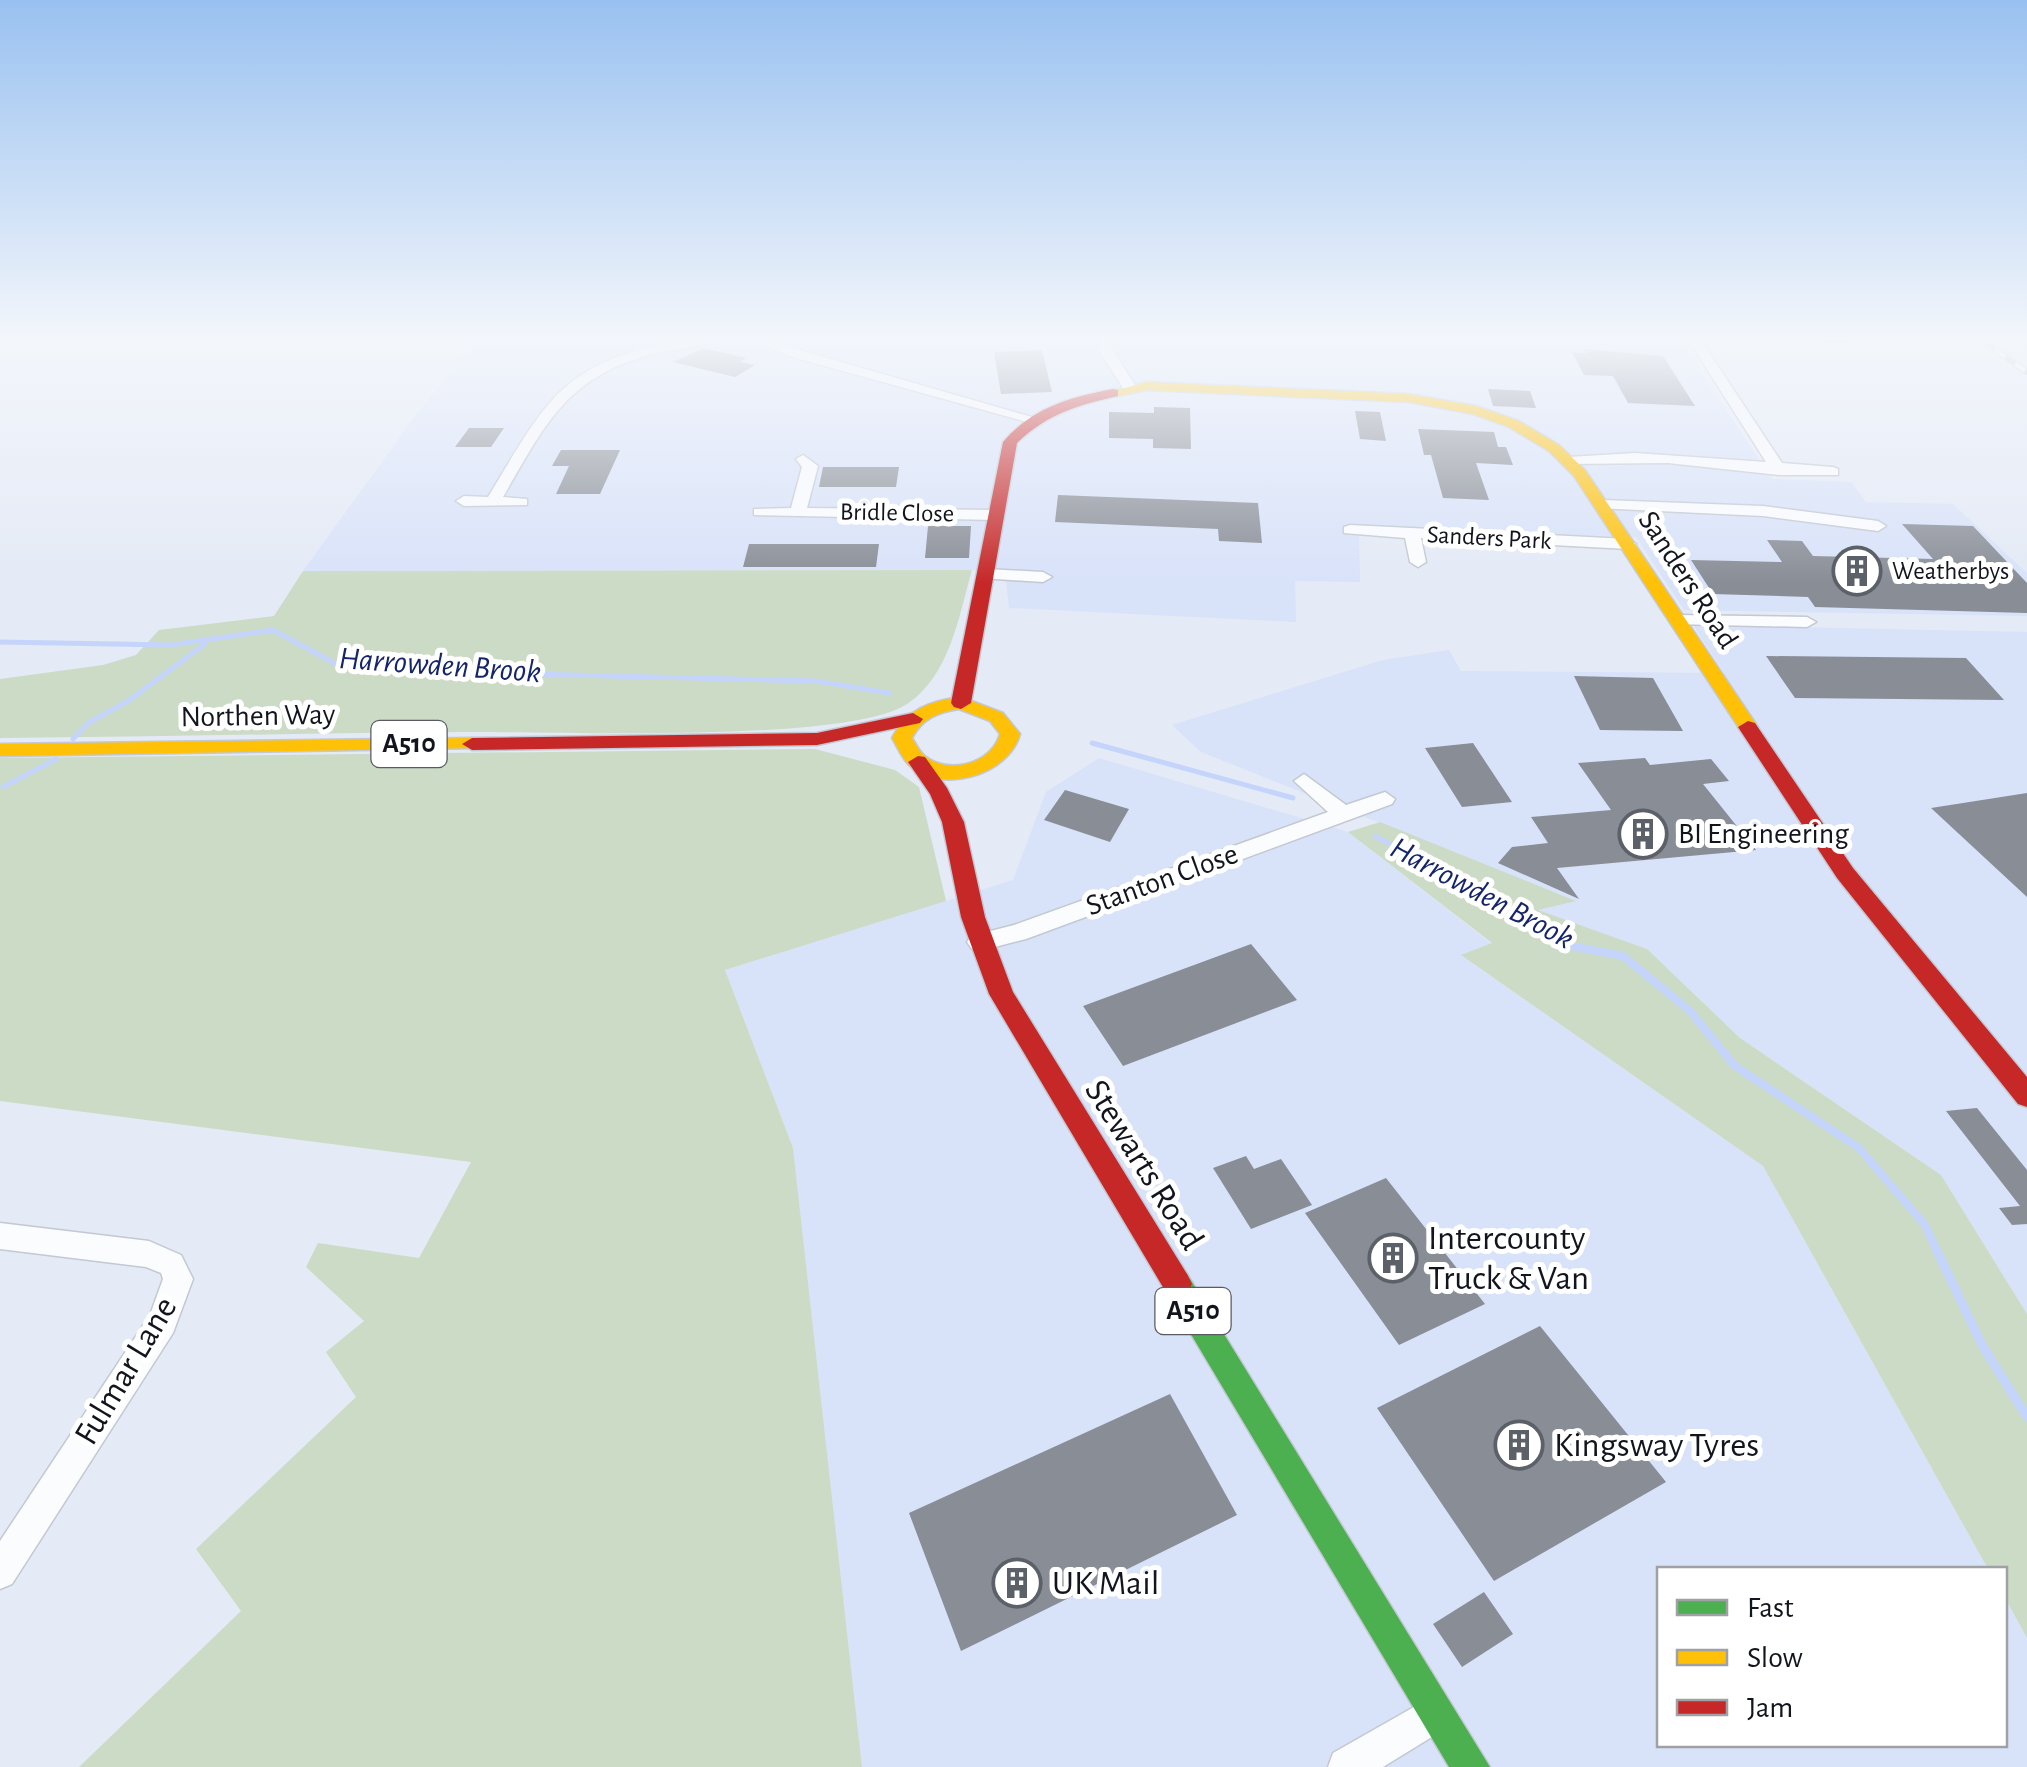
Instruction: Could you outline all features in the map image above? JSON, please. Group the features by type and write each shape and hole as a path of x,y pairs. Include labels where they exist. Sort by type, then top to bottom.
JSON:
{"street":[{"path":"494,501 544,418"},
{"path":"1027,418 1032,420"},
{"path":"961,704 987,574 1005,454 1010,442 1035,418"},
{"name":"Sanders Road","path":"1499,418 1543,439 1570,461 1603,505 1844,873 2027,1096"},
{"path":"1746,418 1779,470"},
{"path":"1570,461 1659,456 1833,472"},
{"name":"Bridle Close","path":"798,512 810,466 803,459"},
{"path":"464,501 521,502"},
{"path":"1603,505 1763,510 1878,526"},
{"name":"Bridle Close","path":"760,512 996,514"},
{"name":"Sanders Park","path":"1350,530 1628,544"},
{"path":"1412,534 1418,562"},
{"path":"987,574 1043,577"},
{"path":"1678,620 1807,622"},
{"path":"961,704 998,713 1010,723 1014,736 1011,748 1000,760 982,769 936,770 914,760 902,738 913,718 934,707 961,704"},
{"name":"Northen Way","path":"0,750 818,739 913,718"},
{"name":"Northen Way","path":"818,739 914,760"},
{"name":"Stewarts Road","path":"914,760 947,802 960,838 967,891 980,942 1001,994 1054,1087 1471,1767"},
{"name":"Stewarts Road","path":"960,838 975,799 1000,760"},
{"path":"1304,781 1343,814"},
{"name":"Stanton Close","path":"980,942 1018,933 1385,799"},
{"name":"Fulmar Lane","path":"0,1236 149,1254 171,1264 178,1279 162,1323 0,1572"},
{"path":"1348,1767 1438,1713"}],"shaded area":[{"path":"414,418 1732,418 1772,479 1851,482 1866,502 1953,504 2027,573 2027,616 1684,610 1636,537 1359,527 1360,582 1295,581 1296,622 1009,608 1005,570 303,571"},
{"path":"1693,625 2027,632 2027,1314 1941,1175 1740,1038 1647,949 1536,910 1574,900 1201,752 1172,725 1383,660 1449,650 1461,671 1724,673"},
{"path":"1099,758 1348,832 1492,944 1462,956 1763,1166 1987,1567 1657,1567 1657,1747 2007,1747 2007,1602 2027,1638 2027,1767 862,1767 793,1148 725,970 1013,880 1046,792"}],"green space":[{"path":"972,570 951,643 933,678 907,704 874,717 824,725 694,733 0,738 0,679 103,665 136,655 159,630 274,616 303,571"},
{"path":"815,749 895,770 919,787 946,901 725,970 793,1148 862,1767 79,1767 241,1611 196,1549 356,1397 326,1352 364,1321 306,1267 318,1243 419,1258 471,1162 0,1101 0,758"},
{"path":"1380,822 1576,901 1538,910 1647,949 1740,1038 1941,1175 2027,1314 2027,1638 2007,1602 2007,1567 1987,1567 1763,1166 1461,955 1492,943 1348,832"}],"building":[{"path":"1109,418 1190,418 1191,449 1153,448 1153,439 1109,438"},
{"path":"1356,418 1381,418 1386,441 1360,439"},
{"path":"469,428 504,428 491,447 455,447"},
{"path":"1418,429 1494,432 1498,447 1506,447 1513,465 1476,463 1489,500 1443,498 1431,455 1424,455"},
{"path":"561,450 620,450 600,494 556,494 569,466 552,466"},
{"path":"823,467 899,467 896,487 819,487"},
{"path":"1058,495 1258,503 1262,543 1219,541 1218,529 1055,522"},
{"name":"Weatherbys","path":"1902,524 1973,526 2027,583 2027,613 1815,607 1808,597 1713,594 1691,560 1782,562 1767,540 1802,541 1813,556 1933,559"},
{"path":"928,526 971,526 969,558 925,558"},
{"path":"749,544 879,544 876,567 743,567"},
{"path":"1766,656 1966,658 2004,700 1795,698"},
{"path":"1574,676 1653,678 1683,731 1600,730"},
{"path":"1473,743 1512,802 1462,807 1425,748"},
{"path":"1645,758 1650,765 1711,759 1729,781 1703,784 1756,850 1557,868 1579,899 1498,863 1512,847 1548,843 1531,817 1611,810 1578,763"},
{"path":"1065,790 1129,809 1110,842 1044,820"},
{"path":"2027,793 2027,897 1931,808"},
{"path":"1251,944 1297,1000 1123,1066 1083,1006"},
{"path":"1977,1108 2027,1170 2027,1224 2012,1225 1999,1208 2020,1206 1946,1111"},
{"path":"1246,1156 1254,1169 1281,1159 1312,1205 1251,1229 1213,1168"},
{"name":"Intercounty Truck & Van","path":"1386,1178 1485,1304 1399,1345 1305,1213"},
{"name":"Kingsway Tyres","path":"1540,1326 1666,1482 1494,1581 1377,1408"},
{"name":"UK Mail","path":"1170,1394 1237,1515 961,1651 909,1513"},
{"path":"1484,1592 1513,1634 1462,1667 1433,1624"}],"waterway":[{"name":"Harrowden Brook","path":"0,642 171,645 273,630 336,664 412,671 816,681 889,693"},
{"path":"73,739 88,723 128,701 205,644"},
{"name":"Harrowden Brook","path":"1092,743 1293,798"},
{"path":"3,787 56,759"},
{"name":"Harrowden Brook","path":"1375,836 1420,861"},
{"name":"Harrowden Brook","path":"1415,859 1566,945 1623,956 1690,1011 1735,1066 1859,1148 1925,1225 1938,1253"},
{"name":"Harrowden Brook","path":"1937,1251 1982,1345 2027,1417"}],"traffic: fast":[{"path":"1177,1284 1471,1767"}],"traffic: slow":[{"path":"1499,418 1554,448 1580,473 1748,727"},
{"path":"961,703 997,717 1010,734 1006,750 989,763 966,771 940,771 917,761 902,738 912,722 926,712 961,703"},
{"path":"0,750 472,744"}],"traffic: jam":[{"path":"961,703 1010,442 1038,418"},
{"path":"472,744 817,739 913,719"},
{"path":"1748,727 1845,873 2027,1096"},
{"path":"918,762 940,793 953,822 973,917 1001,994 1177,1284"}],"place":[{"name":"Weatherbys","path":"1857,571"},
{"name":"BI Engineering","path":"1643,834"},
{"name":"Intercounty Truck & Van","path":"1393,1258"},
{"name":"Kingsway Tyres","path":"1519,1445"},
{"name":"UK Mail","path":"1017,1583"}]}
